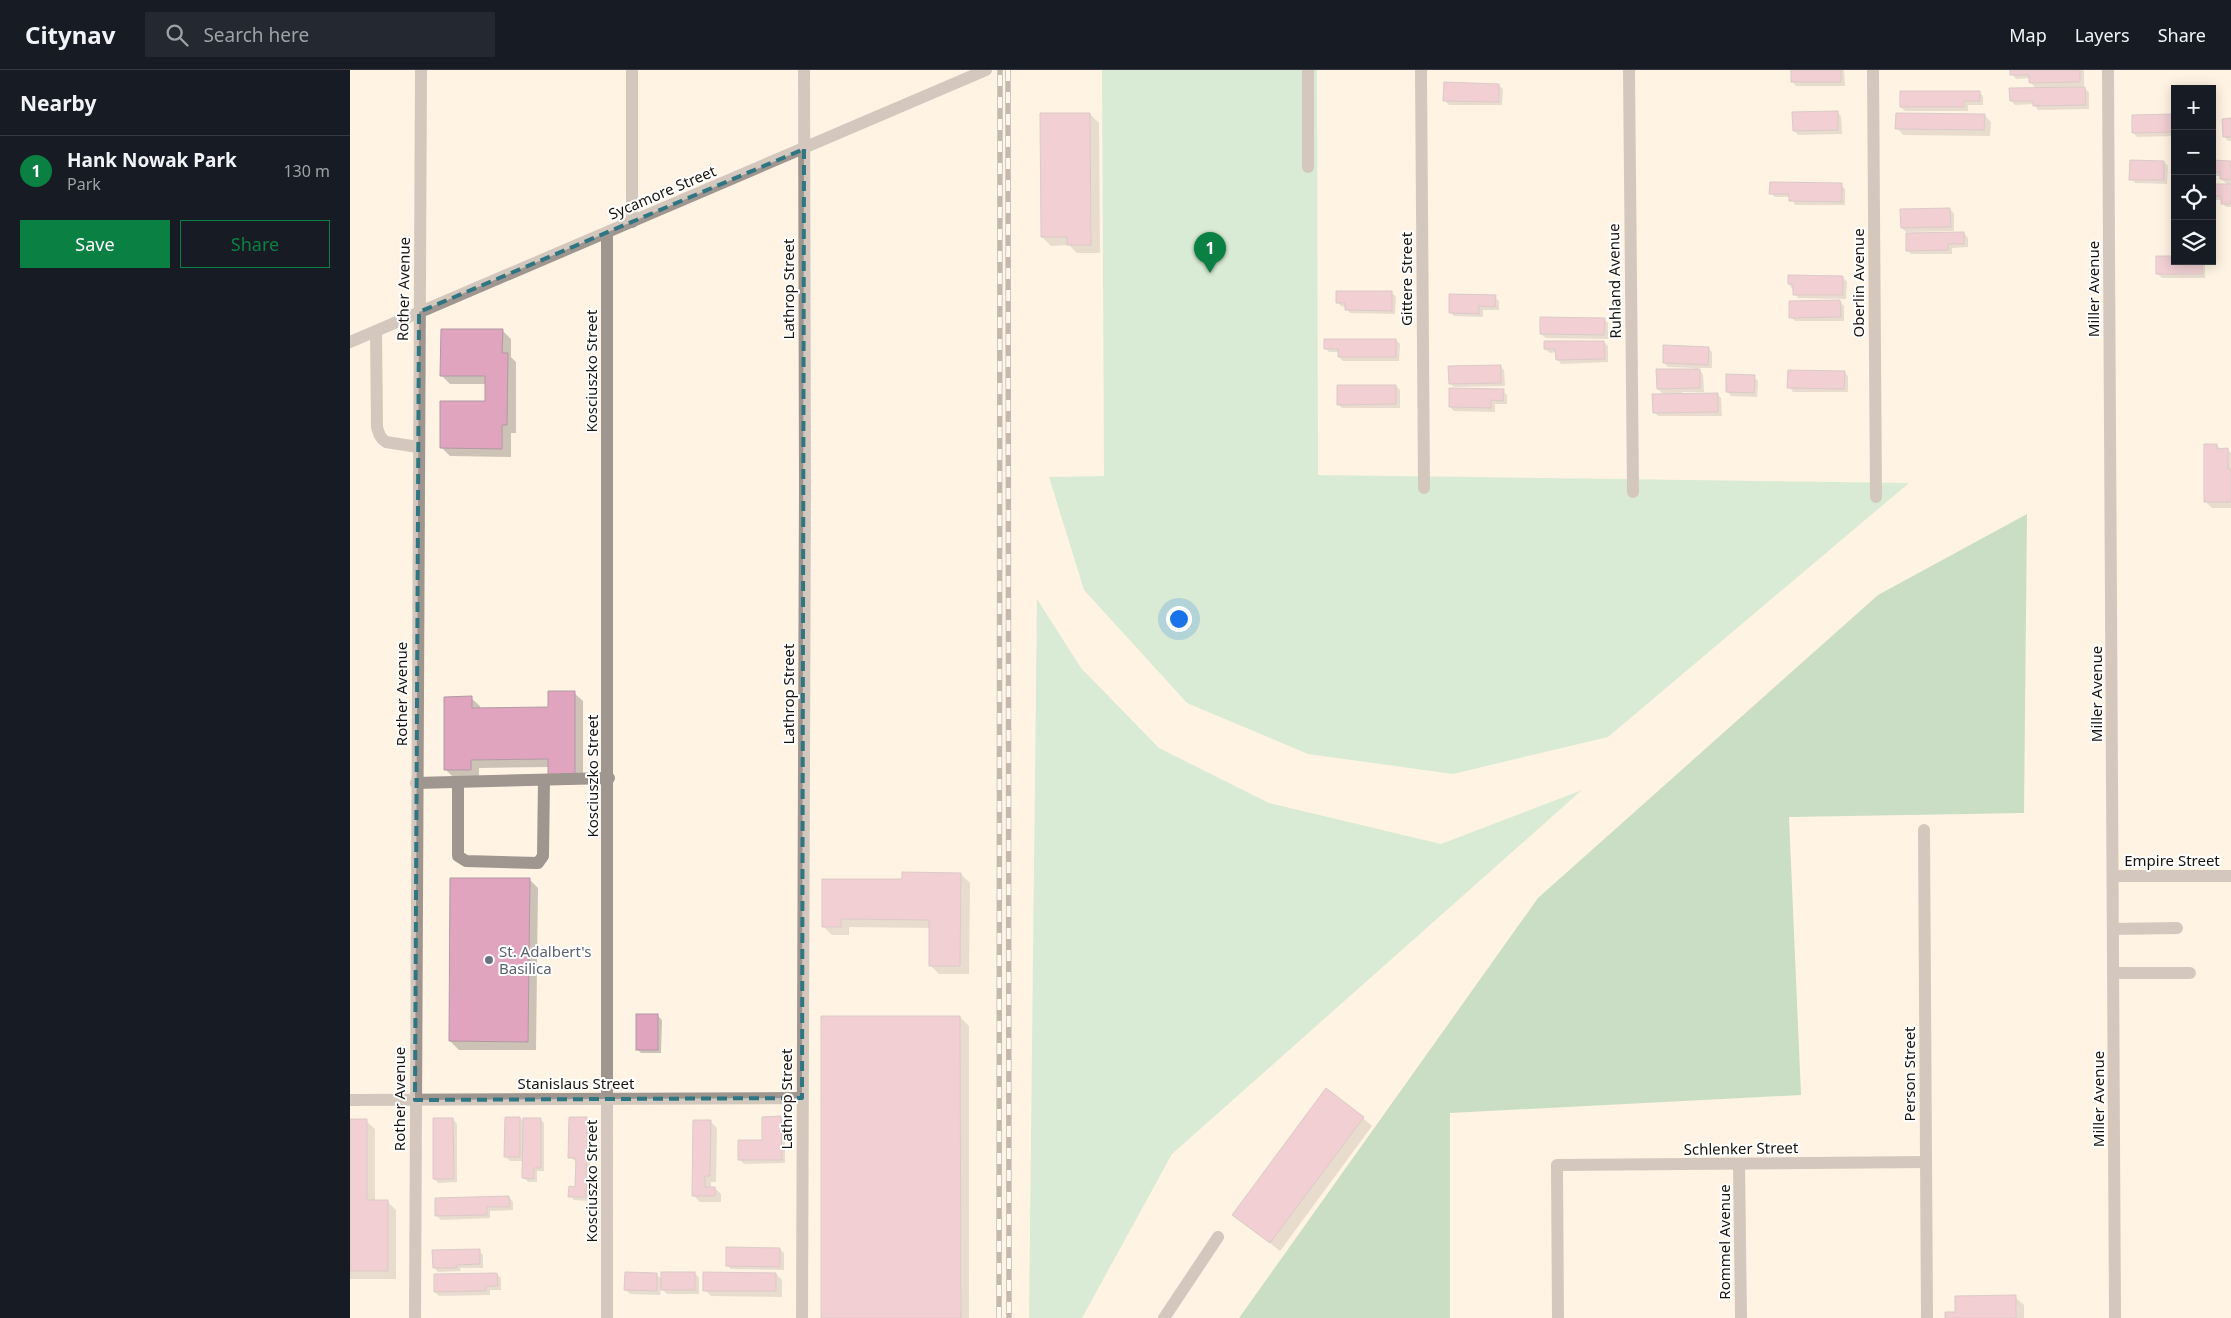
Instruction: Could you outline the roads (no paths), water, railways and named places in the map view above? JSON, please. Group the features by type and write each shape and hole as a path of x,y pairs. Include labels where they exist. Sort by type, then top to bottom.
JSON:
{"street":[{"name":"Rother Avenue","path":"415,1318 416,783 421,70"},
{"path":"632,70 632,222"},
{"name":"Lathrop Street","path":"802,1318 804,70"},
{"name":"Sycamore Street","path":"350,342 986,70"},
{"path":"1308,70 1308,167"},
{"name":"Gittere Street","path":"1421,70 1424,488"},
{"name":"Ruhland Avenue","path":"1629,70 1633,492"},
{"name":"Oberlin Avenue","path":"1873,70 1876,497"},
{"name":"Miller Avenue","path":"2108,70 2115,1318"},
{"name":"Kosciuszko Street","path":"607,233 607,1318"},
{"path":"376,331 377,427 379,434 386,442 418,447"},
{"path":"416,783 608,778"},
{"path":"458,782 458,856 466,861 538,863 543,856 544,780"},
{"name":"Person Street","path":"1924,830 1927,1318"},
{"name":"Empire Street","path":"2113,876 2231,876"},
{"path":"2113,929 2177,928"},
{"path":"2113,973 2190,973"},
{"name":"Stanislaus Street","path":"350,1100 802,1098"},
{"name":"Schlenker Street","path":"1558,1318 1557,1165 1926,1162"},
{"name":"Rommel Avenue","path":"1739,1165 1741,1318"},
{"path":"1164,1318 1218,1237"}],"railway":[{"path":"999,1318 1000,70"},
{"path":"1008,70 1009,1318"}],"place":[{"name":"Hank Nowak Park","path":"1210,273"},
{"name":"St. Adalbert's Basilica","path":"489,960"}]}
